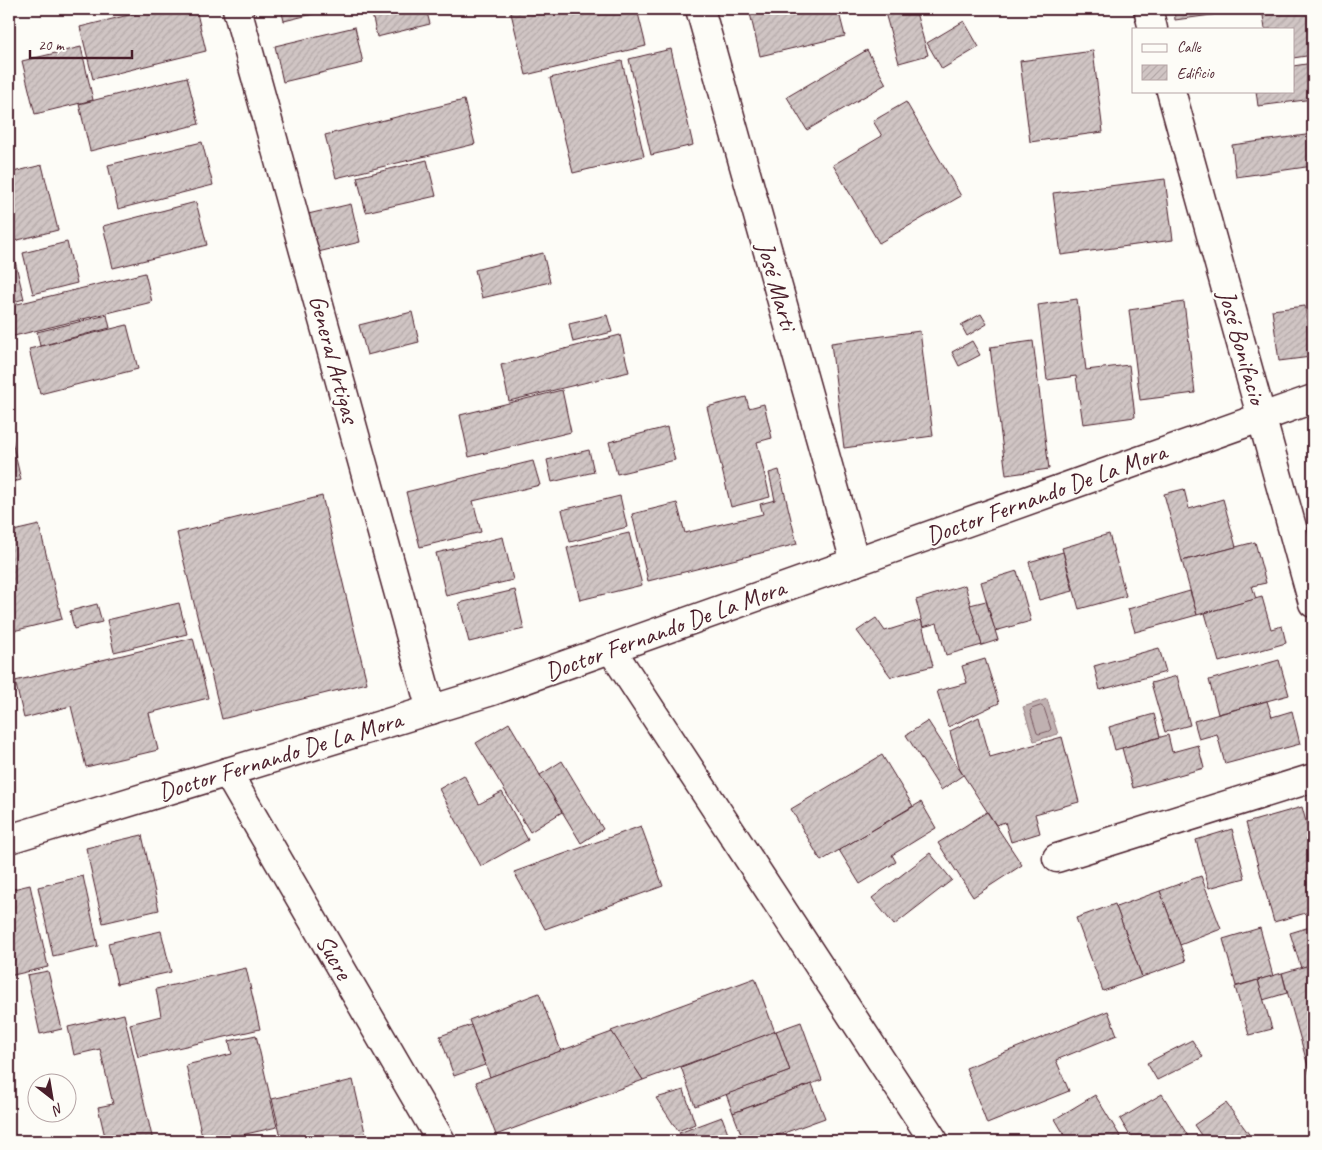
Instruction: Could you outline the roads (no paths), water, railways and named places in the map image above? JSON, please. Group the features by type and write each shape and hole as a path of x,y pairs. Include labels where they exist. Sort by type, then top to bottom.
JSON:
{"street":[{"name":"General Artigas","path":"237,9 431,710"},
{"name":"José Marti","path":"700,9 855,562"},
{"path":"1148,9 1153,28"},
{"name":"José Bonifacio","path":"1171,92 1313,603"},
{"name":"Doctor Fernando De La Mora","path":"9,837 492,691 1313,399"},
{"path":"611,649 934,1141"},
{"name":"Sucre","path":"227,772 441,1141"},
{"path":"1057,858 1313,778"}],"water":[{"path":"1047,699 1058,734 1034,741 1023,707"}]}
